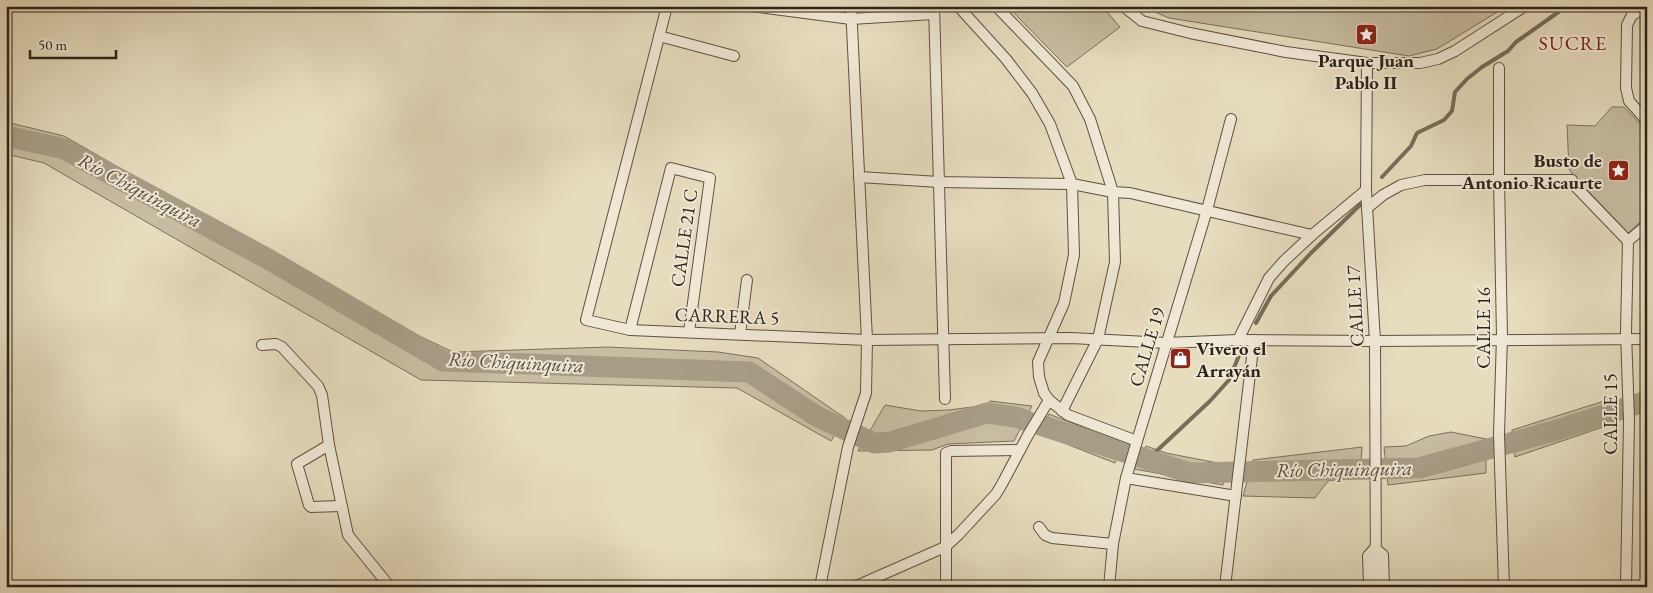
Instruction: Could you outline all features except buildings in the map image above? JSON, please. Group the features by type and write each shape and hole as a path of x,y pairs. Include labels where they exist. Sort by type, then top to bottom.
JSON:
{"street":[{"path":"667,6 659,36 734,56"},
{"path":"750,6 851,19 934,10 945,399"},
{"path":"820,587 848,447 866,393 867,340 851,6"},
{"path":"958,6 1006,59 1032,93 1050,124 1072,184 1074,255 1064,304 1038,362 1039,377 1044,393 1049,400 1068,415 1136,445"},
{"path":"996,6 1073,86 1090,119 1113,192 1115,262 1098,339 1062,410"},
{"path":"1123,6 1142,21 1190,33 1286,52 1367,63 1420,63 1438,59 1455,51 1525,6"},
{"path":"1647,10 1632,15 1628,25 1626,88 1629,101 1647,121"},
{"name":"CARRERA 5","path":"659,36 586,320 630,330 867,340 1050,338 1166,343 1238,340 1647,339"},
{"name":"CALLE 17","path":"1367,63 1366,190 1375,341 1376,587"},
{"name":"CALLE 16","path":"1499,68 1502,339 1499,434 1504,587"},
{"name":"CALLE 19","path":"1109,587 1113,544 1129,465 1207,210 1231,119"},
{"name":"CALLE 21 C","path":"630,330 671,168 710,178 689,332"},
{"path":"859,177 939,182 1072,184 1113,192 1130,193 1312,235"},
{"path":"1367,208 1383,194 1400,185 1425,180 1499,179 1574,183 1628,241 1647,224"},
{"path":"1238,340 1270,278 1284,261 1366,190"},
{"name":"CALLE 15","path":"1626,587 1629,420 1627,339 1628,241"},
{"path":"740,334 747,280"},
{"path":"1225,587 1254,340"},
{"path":"262,345 276,344 282,347 318,386 322,395 329,445 348,535 390,587"},
{"path":"854,587 945,547 996,494 1049,400"},
{"path":"329,445 297,464 311,507 341,506"},
{"path":"946,587 946,453 951,451 1020,450"},
{"path":"1126,478 1236,496"},
{"path":"1039,527 1046,536 1052,538 1113,544"},
{"name":"CALLE 17","path":"1369,587 1368,556 1375,552"},
{"name":"CALLE 17","path":"1375,552 1383,555 1384,587"}],"shaded area":[{"path":"1007,6 1102,6 1120,27 1067,67"},
{"name":"Parque Juan Pablo II","path":"1141,6 1507,6 1437,49 1409,56 1169,18"},
{"path":"1612,107 1624,107 1647,131 1647,216 1628,233 1569,169 1567,125 1595,126"},
{"path":"6,122 64,136 380,317 453,352 608,347 718,352 758,358 845,418 831,441 737,388 421,380 44,163 6,154"},
{"path":"1617,397 1615,423 1515,457 1512,430"},
{"path":"990,401 1032,406 1014,441 948,444 932,450 858,451 885,405 921,411 949,410 987,405"},
{"path":"1049,414 1125,444 1115,463 1038,433"},
{"path":"1451,432 1486,439 1486,473 1388,485 1384,447 1406,446 1429,436"},
{"path":"1146,446 1166,453 1228,465 1223,485 1134,469"},
{"path":"1362,447 1360,477 1328,481 1315,498 1243,496 1253,460"}],"waterway":[{"path":"1382,177 1411,146 1417,133 1444,120 1452,111 1455,92 1467,79 1508,51 1516,42 1567,6"},
{"name":"Río Chiquinquira","path":"6,136 64,149 268,259 443,361 749,372 818,417 874,443 890,442 987,413 1015,417 1027,421"},
{"path":"1256,323 1271,296 1361,204"},
{"path":"1148,459 1210,401 1229,380 1240,353"},
{"name":"Río Chiquinquira","path":"1040,425 1190,473 1419,468 1554,431 1647,401"}],"place":[{"name":"Parque Juan Pablo II","path":"1366,34"},
{"name":"Busto de Antonio Ricaurte","path":"1618,171"},
{"name":"Vivero el Arrayán","path":"1180,359"}],"district":[{"name":"SUCRE","path":"1573,43"}]}
